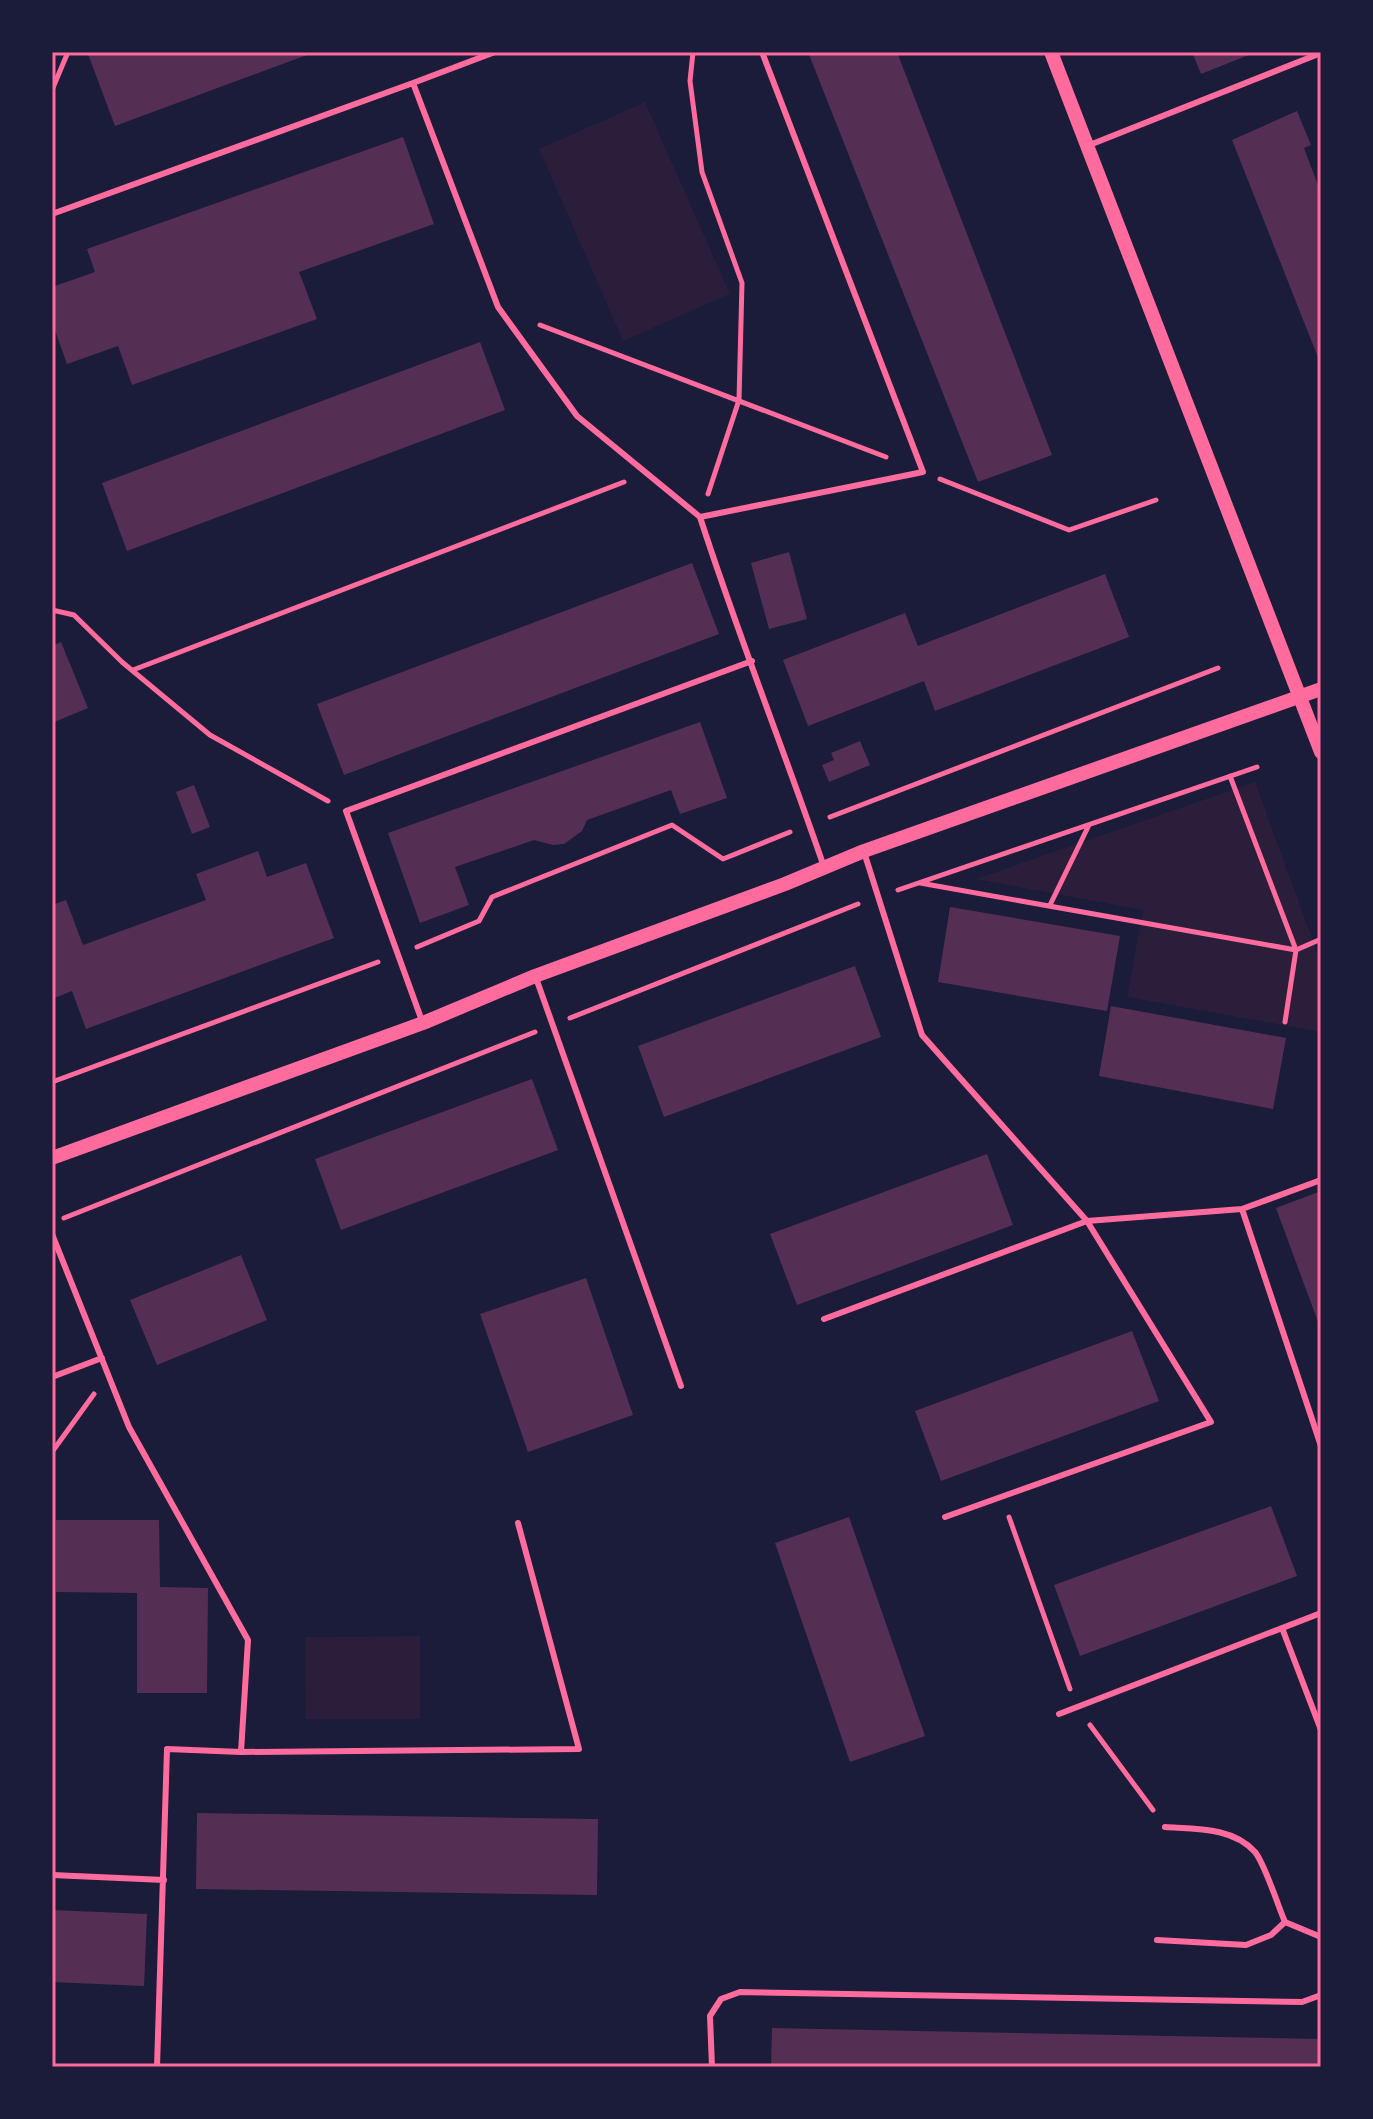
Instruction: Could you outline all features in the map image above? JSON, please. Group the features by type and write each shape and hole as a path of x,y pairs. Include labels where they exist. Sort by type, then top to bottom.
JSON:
{"street":[{"path":"1051,52 1321,752"},
{"path":"52,1158 423,1023 535,976 864,851 1321,689"}],"lane":[{"path":"52,214 495,52"},
{"path":"700,517 923,472 762,52"},
{"path":"1087,146 1319,53 1321,62"},
{"path":"413,83 498,307 577,416 700,517 824,867"},
{"path":"423,1023 346,811 752,661"},
{"path":"864,851 922,1035 1087,1221 1211,1422 945,1517"},
{"path":"535,976 681,1386"},
{"path":"824,1319 1087,1221 1242,1209 1321,1180"},
{"path":"1242,1209 1321,1446"},
{"path":"52,1234 129,1427 248,1640 241,1752"},
{"path":"52,1377 102,1358"},
{"path":"157,2067 167,1749 241,1752 579,1749 518,1523"},
{"path":"1059,1714 1321,1613"},
{"path":"1282,1628 1321,1730"},
{"path":"1165,1827 1232,1835 1256,1853 1285,1922 1321,1937"},
{"path":"52,1875 164,1880"},
{"path":"1157,1940 1246,1945 1271,1935 1285,1922"},
{"path":"712,2067 710,2016 721,1999 740,1992 1302,2002 1321,1995"}],"path":[{"path":"52,90 68,52"},
{"path":"693,52 690,81 702,172 742,283 739,400 700,517"},
{"path":"498,307 572,339 739,400 1069,530 1156,500"},
{"path":"133,670 647,473"},
{"path":"52,610 74,615 210,735 346,811"},
{"path":"52,1082 399,954 479,921 492,897 672,825 723,859 1218,668"},
{"path":"52,1223 879,895 1257,767"},
{"path":"1230,776 1296,950 1285,1022"},
{"path":"1050,905 1089,825"},
{"path":"919,883 1296,950 1319,940"},
{"path":"52,1452 108,1375"},
{"path":"1002,1497 1076,1707 1165,1827"}],"shaded area":[{"path":"645,102 730,294 623,341 539,149"},
{"path":"1255,782 1321,963 1321,1032 1127,997 1143,910 976,879"},
{"path":"420,1636 420,1719 306,1719 305,1637"}],"building":[{"path":"315,52 115,126 88,54"},
{"path":"808,52 897,52 1052,455 978,482"},
{"path":"1192,52 1256,52 1201,74"},
{"path":"1297,111 1311,145 1304,148 1321,193 1321,365 1232,140"},
{"path":"403,137 434,224 299,272 317,319 132,385 118,346 67,364 52,322 52,287 95,272 87,249"},
{"path":"480,342 505,410 127,551 102,483"},
{"path":"789,552 807,619 769,629 751,563"},
{"path":"692,563 719,634 344,775 317,704"},
{"path":"1105,574 1129,637 935,711 924,681 808,726 783,660 905,613 918,646"},
{"path":"61,642 88,708 52,723 52,646"},
{"path":"700,722 727,798 680,814 671,790 587,820 582,831 564,844 553,845 534,840 455,867 469,905 420,923 388,833"},
{"path":"860,741 870,765 829,782 822,765 834,760 831,753"},
{"path":"194,785 210,827 192,834 176,792"},
{"path":"258,851 267,877 306,863 334,938 86,1029 72,991 52,999 52,905 66,900 83,945 206,900 196,874"},
{"path":"950,907 1120,936 1107,1011 938,982"},
{"path":"855,966 881,1037 664,1117 638,1046"},
{"path":"1111,1006 1286,1038 1273,1109 1099,1076"},
{"path":"532,1079 558,1150 341,1230 315,1159"},
{"path":"987,1154 1013,1225 797,1305 770,1234"},
{"path":"1321,1191 1321,1330 1276,1208"},
{"path":"241,1255 267,1320 157,1365 130,1300"},
{"path":"586,1278 633,1415 528,1452 480,1314"},
{"path":"1132,1331 1159,1401 941,1481 915,1411"},
{"path":"1271,1506 1297,1576 1080,1656 1054,1585"},
{"path":"849,1517 925,1736 850,1762 775,1543"},
{"path":"56,1520 159,1520 160,1587 208,1588 207,1693 137,1693 137,1593 56,1592"},
{"path":"197,1813 598,1819 597,1895 196,1889"},
{"path":"52,1910 147,1914 144,1986 52,1982"},
{"path":"772,2028 1321,2039 1321,2067 771,2067"}]}
